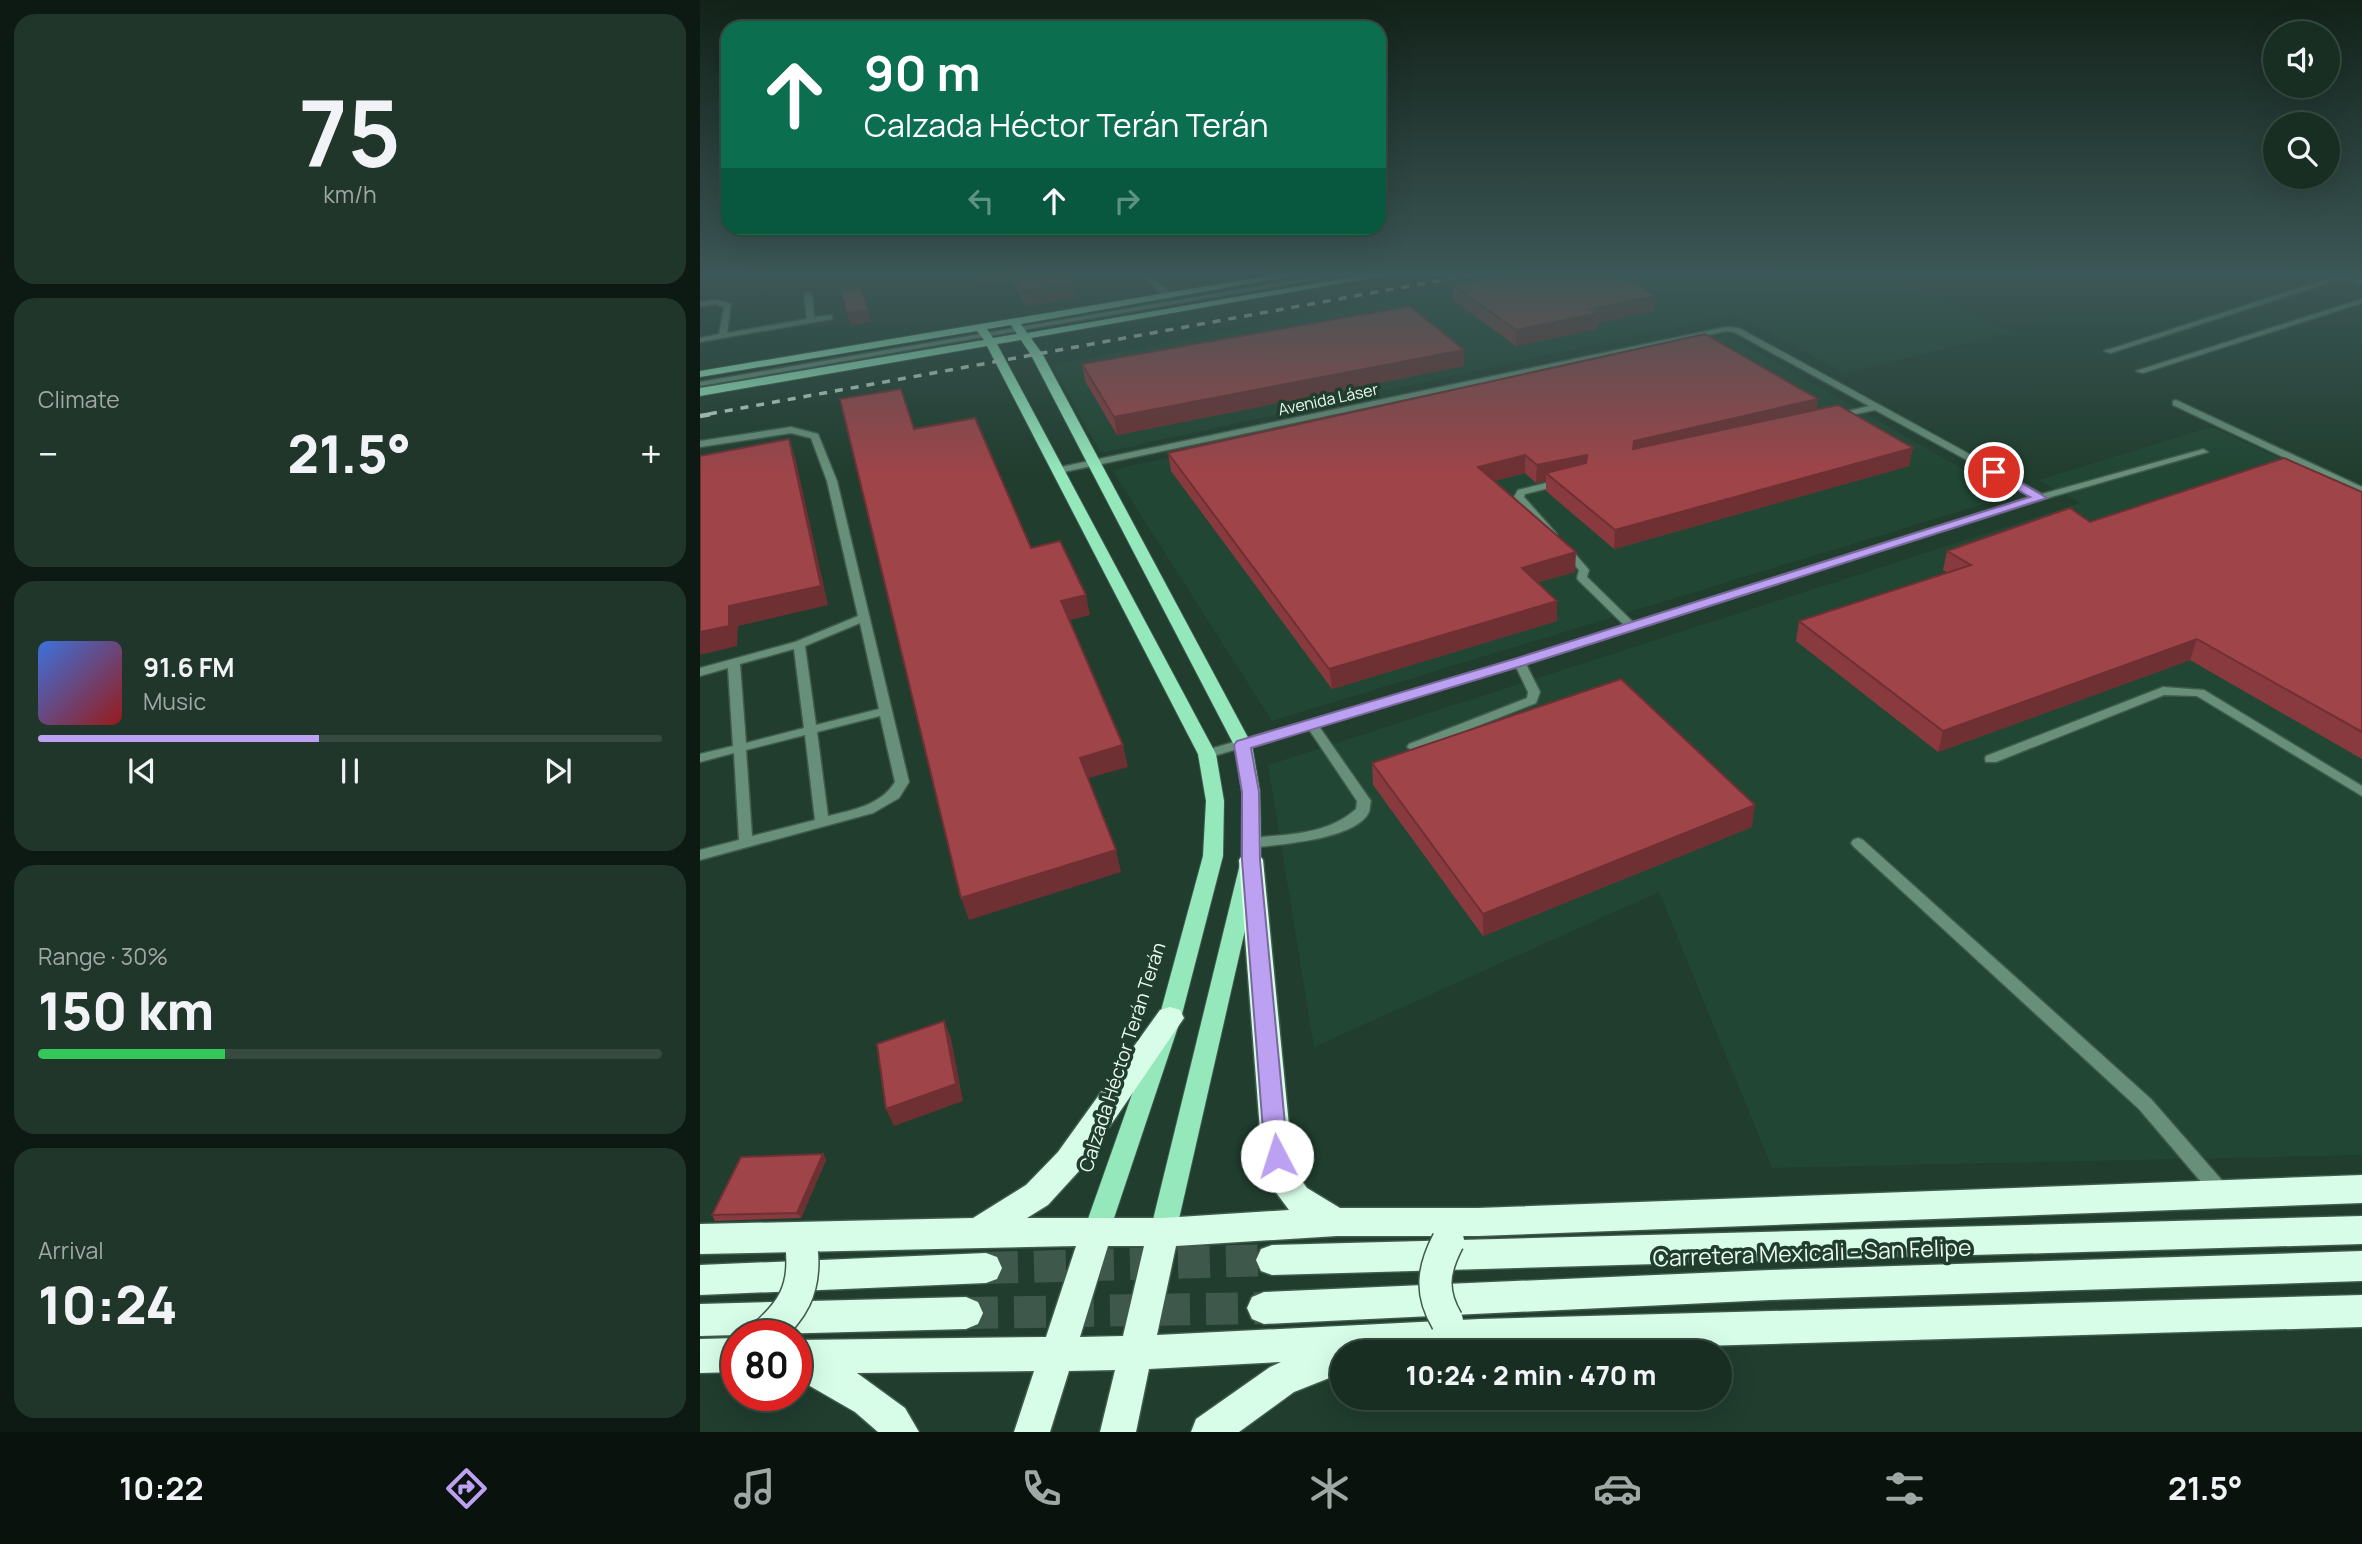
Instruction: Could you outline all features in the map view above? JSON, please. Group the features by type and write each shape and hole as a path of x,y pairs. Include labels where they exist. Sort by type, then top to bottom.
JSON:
{"highway":[{"path":"1251,852 1277,1156 1285,1185 1296,1202 1337,1222"},
{"path":"977,1232 1037,1195 1069,1161 1170,1018"},
{"path":"700,1239 794,1245 977,1232 1163,1232 1337,1222 1479,1222 2362,1189"},
{"path":"1479,1222 1448,1241 1436,1264 1434,1283 1435,1302 1447,1321 1480,1335"},
{"name":"Carretera Mexicali - San Felipe","path":"1272,1260 2362,1230"},
{"path":"1118,1432 1163,1232"},
{"name":"Calzada Héctor Terán Terán","path":"1032,1432 1096,1233"},
{"path":"782,1320 800,1295 805,1275 794,1245"},
{"name":"Carretera Mexicali - San Felipe","path":"1264,1308 1770,1285 2362,1266"},
{"path":"700,1280 986,1268"},
{"path":"1432,1340 1480,1335 2362,1311"},
{"path":"700,1320 966,1313"},
{"path":"812,1358 1330,1348"},
{"path":"1209,1432 1282,1379 1330,1361"},
{"path":"812,1367 852,1389 896,1424 901,1432"}],"main road":[{"path":"700,374 958,339"},
{"path":"700,392 967,339"},
{"name":"Calzada Héctor Terán Terán","path":"988,339 1207,754 1215,801 1213,856 1170,1018 1096,1233"},
{"path":"1025,339 1037,355 1095,463 1243,745 1251,792 1251,852 1163,1232"}],"lane":[{"path":"700,384 964,339"},
{"name":"Avenida Láser","path":"1059,470 1680,339"},
{"name":"Avenida Láser","path":"1752,339 1876,407"},
{"path":"2108,351 2146,339"},
{"path":"2140,371 2242,339"},
{"path":"2176,403 2362,491"},
{"path":"1823,419 1876,407 2040,498"},
{"path":"700,444 791,430 815,436 832,481 902,782 894,795 882,804 700,855"},
{"path":"1207,754 1520,662 1630,625 2040,498 2203,452"},
{"path":"1570,480 1521,492 1519,497 1584,570 1582,578 1630,625"},
{"path":"700,671 734,664 799,644 863,618"},
{"path":"799,644 822,821"},
{"path":"1413,747 1532,699 1534,692 1520,662"},
{"path":"734,664 746,842"},
{"path":"1991,759 2163,691 2200,693 2362,792"},
{"path":"700,758 885,711"},
{"path":"1251,852 1338,828 1356,820 1363,811 1363,801 1311,724"},
{"path":"1858,843 2145,1104 2223,1194"}],"shaded area":[{"path":"1189,339 1621,339 1101,453 1052,365"},
{"path":"1711,339 1735,339 2010,496 1272,721 1112,470"},
{"path":"1780,339 1984,339 1844,373"},
{"path":"2211,427 2362,495 2362,1155 1772,1168 1659,892 1314,1047 1268,765 2080,503 2039,480"}],"building":[{"path":"1224,339 1450,339 1464,350 1114,417 1082,364"},
{"path":"1683,339 1713,339 1818,399 1634,441 1633,449 1838,405 1913,448 1615,530 1546,473 1586,463 1587,455 1537,465 1525,455 1478,467 1576,552 1522,568 1557,601 1329,669 1168,453"},
{"path":"901,389 914,429 975,418 1031,548 1060,541 1086,595 1061,601 1123,745 1080,758 1116,850 961,898 840,399"},
{"path":"789,439 821,586 729,606 729,626 700,632 700,456"},
{"path":"2284,458 2362,492 2362,732 2197,639 1943,731 1799,621 1971,565 1947,551 2070,508 2090,522"},
{"path":"1621,679 1755,805 1483,914 1372,763"},
{"path":"944,1021 956,1084 886,1109 877,1044"},
{"path":"823,1154 797,1213 712,1215 741,1157"}],"tunnel":[{"path":"986,1268 1272,1260"},
{"path":"966,1313 1264,1308"}],"railway":[{"path":"709,414 1120,339"},
{"path":"700,416 718,413"}],"route":[{"path":"1277,1156 1251,860 1251,792 1243,745 1520,662 1630,625 2040,498 1994,472"}]}
